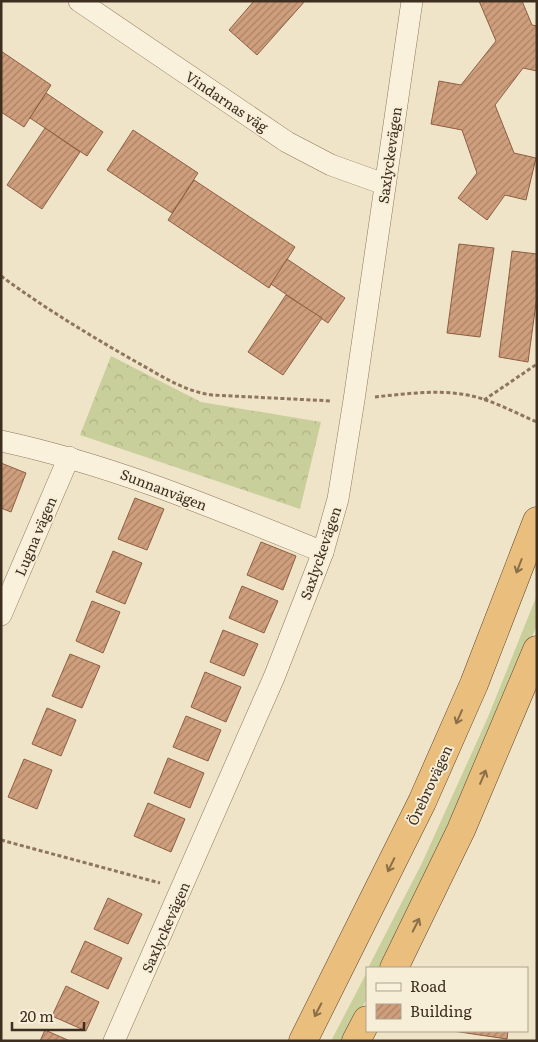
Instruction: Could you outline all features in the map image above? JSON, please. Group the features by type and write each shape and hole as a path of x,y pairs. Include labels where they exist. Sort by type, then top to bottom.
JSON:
{"highway":[{"name":"Örebrovägen","path":"303,1041 422,802 474,684 537,521"},
{"path":"394,967 462,830 537,650"},
{"path":"356,1041 366,1022"}],"street":[{"name":"Vindarnas väg","path":"79,1 287,142 331,165 384,184"},
{"name":"Saxlyckevägen","path":"114,1041 275,675 323,552 338,499 354,400 412,1"},
{"name":"Sunnanvägen","path":"1,442 69,457 161,487 323,552"},
{"name":"Lugna vägen","path":"1,615 69,457"}],"path":[{"path":"1,276 55,314 178,385 193,391 212,395 308,400 354,400 431,393 461,394 484,400 537,422"},
{"path":"484,400 537,364"},
{"path":"1,840 181,889"}],"green space":[{"path":"111,356 201,402 321,422 300,509 80,435"},
{"path":"537,595 537,625 498,721 382,967 369,967 422,863 488,717"},
{"path":"366,974 366,1000 345,1041 331,1041"}],"building":[{"path":"254,1 305,1 257,55 229,30"},
{"path":"479,1 522,1 532,25 537,26 537,71 523,68 495,105 514,153 536,158 526,200 505,195 487,220 458,198 477,173 462,130 431,124 439,81 461,85 496,41"},
{"path":"1,51 51,85 24,127 1,112"},
{"path":"46,93 103,132 87,156 30,118"},
{"path":"45,128 80,152 42,209 7,185"},
{"path":"133,130 198,173 172,213 107,170"},
{"path":"194,180 295,247 269,288 168,220"},
{"path":"459,244 494,248 480,337 447,333"},
{"path":"512,251 537,254 537,296 528,362 499,357"},
{"path":"287,259 345,298 328,323 271,284"},
{"path":"286,295 322,318 283,375 248,352"},
{"path":"1,463 26,473 11,512 1,508"},
{"path":"135,498 164,509 147,550 118,539"},
{"path":"261,542 296,556 283,590 247,575"},
{"path":"113,551 142,563 125,604 96,592"},
{"path":"242,586 278,601 264,633 229,618"},
{"path":"92,601 120,612 103,653 76,641"},
{"path":"223,630 258,644 244,676 210,662"},
{"path":"70,654 100,666 82,708 52,696"},
{"path":"205,672 241,687 226,722 191,707"},
{"path":"47,708 76,720 61,756 32,744"},
{"path":"186,716 221,730 208,761 173,747"},
{"path":"168,758 204,773 190,808 154,793"},
{"path":"24,759 52,770 37,809 8,797"},
{"path":"148,803 185,819 171,852 134,836"},
{"path":"108,898 142,914 128,944 94,929"},
{"path":"85,941 122,958 108,989 71,972"},
{"path":"66,986 99,1002 86,1031 52,1016"},
{"path":"45,1030 70,1041 40,1041"},
{"path":"460,1032 508,1032 507,1039"}]}
